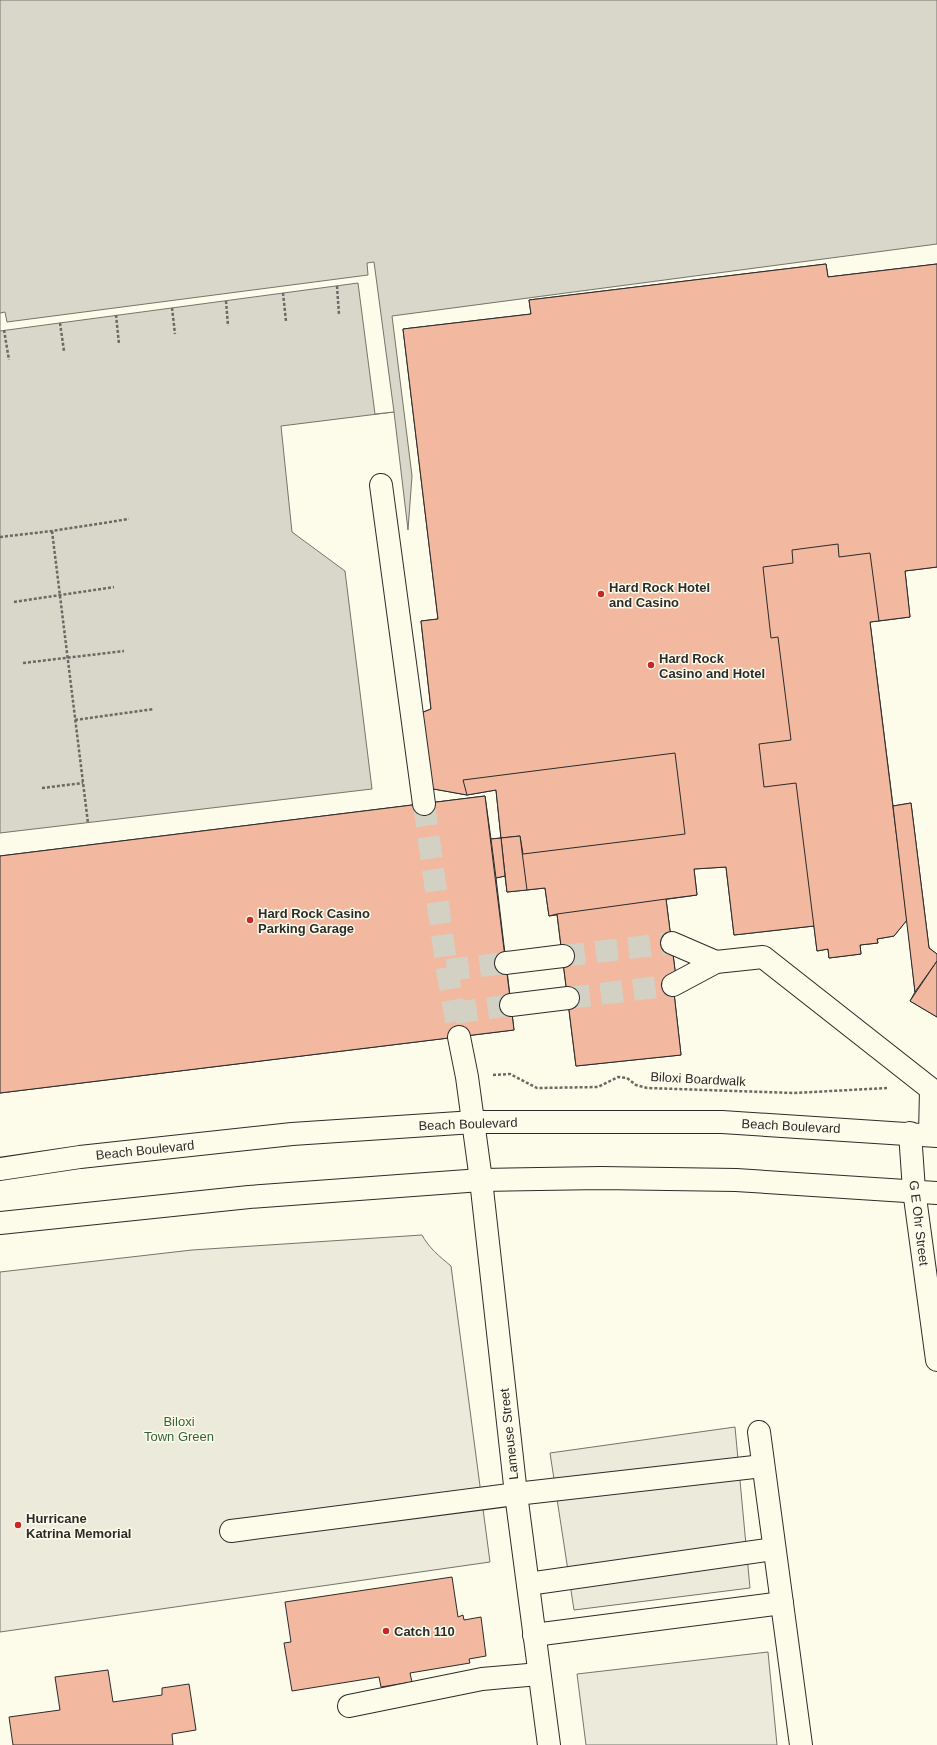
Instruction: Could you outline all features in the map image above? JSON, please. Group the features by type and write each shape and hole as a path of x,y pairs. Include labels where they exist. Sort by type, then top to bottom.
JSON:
{"main road":[{"path":"381,485 424,804"},
{"path":"672,943 716,962"},
{"path":"506,963 563,956"},
{"name":"G E Ohr Street","path":"716,962 763,957 931,1089 926,1135 914,1190 937,1360"},
{"path":"673,984 716,962"},
{"path":"511,1005 568,998"},
{"name":"Lameuse Street","path":"459,1037 474,1122 516,1494 549,1745"},
{"name":"Beach Boulevard","path":"0,1169 80,1157 292,1134 474,1122 722,1122 926,1135"},
{"path":"0,1222 249,1197 481,1180 601,1178 736,1180 914,1190 937,1193"},
{"path":"759,1432 801,1745"},
{"path":"231,1531 516,1494 763,1466"},
{"path":"528,1584 774,1549"},
{"path":"534,1635 782,1603"},
{"path":"349,1706 482,1679 539,1674"}],"path":[{"path":"337,286 339,315"},
{"path":"283,293 286,321"},
{"path":"226,301 228,326"},
{"path":"172,308 175,334"},
{"path":"116,315 120,344"},
{"path":"60,323 64,351"},
{"path":"4,330 10,360"},
{"path":"0,537 52,531 129,519"},
{"path":"52,531 88,823"},
{"path":"14,602 114,587"},
{"path":"23,663 124,651"},
{"path":"75,720 154,709"},
{"path":"42,788 83,783"},
{"name":"Biloxi Boardwalk","path":"467,1077 510,1074 537,1088 598,1087 618,1077 627,1078 636,1085 647,1088 794,1093 888,1088"}],"green space":[{"name":"Biloxi Town Green","path":"422,1235 431,1248 451,1266 490,1562 0,1632 0,1272 192,1250"}],"shaded area":[{"path":"0,0 937,0 937,244 392,316 412,476 408,530 394,412 281,426 292,532 345,571 372,789 0,833"},
{"path":"735,1427 750,1588 574,1610 550,1453"},
{"path":"768,1652 777,1745 586,1745 577,1674"}],"pier":[{"path":"374,262 394,412 375,414 358,283 0,331 0,313 5,312 7,322 368,275 367,263"}],"building":[{"name":"Hard Rock Hotel and Casino","path":"826,264 828,277 937,264 937,567 905,571 910,617 879,621 870,553 839,557 838,544 792,550 793,563 763,567 771,638 778,637 791,740 759,744 764,787 796,783 814,926 734,935 726,867 694,869 697,895 549,916 545,888 527,890 523,854 685,834 675,753 463,780 467,795 428,788 421,713 431,709 421,621 438,619 403,329 531,314 529,300"},
{"name":"Hard Rock Casino and Hotel","path":"826,264 828,277 937,264 937,567 905,571 910,617 870,622 893,806 911,803 929,948 937,954 937,1017 910,1001 915,992 907,920 894,936 877,939 878,943 860,945 861,954 829,958 828,949 817,951 814,926 734,935 726,867 694,869 697,895 666,899 676,978 672,975 681,1055 576,1066 557,914 549,916 545,888 507,892 505,876 496,878 514,1030 0,1093 0,856 485,796 491,839 501,838 496,790 467,795 428,788 421,713 431,709 421,621 438,619 403,329 531,314 529,300"},
{"path":"838,544 839,557 870,553 879,621 870,622 907,920 894,936 877,939 878,943 860,945 861,954 829,958 828,949 817,951 796,783 764,787 759,744 791,740 778,637 771,638 763,567 793,563 792,550"},
{"path":"675,753 685,834 523,854 520,836 501,838 496,790 467,795 463,780"},
{"name":"Hard Rock Casino Parking Garage","path":"485,796 514,1030 0,1093 0,856"},
{"path":"911,803 929,948 937,954 937,961 915,992 893,806"},
{"path":"520,836 527,890 507,892 501,838"},
{"path":"501,838 505,876 496,878 491,839"},
{"path":"666,899 676,978 672,975 681,1055 576,1066 557,914"},
{"path":"937,961 937,1017 910,1001"},
{"name":"Catch 110","path":"452,1577 458,1617 463,1615 464,1620 481,1617 486,1656 469,1659 470,1663 410,1673 412,1682 381,1687 379,1677 292,1691 284,1643 291,1642 285,1602"},
{"path":"108,1670 113,1702 162,1695 162,1688 189,1684 196,1730 172,1734 173,1745 13,1745 9,1717 60,1710 55,1677"}],"tunnel":[{"path":"424,804 447,970 459,1037"},
{"path":"563,956 672,943"},
{"path":"447,970 506,963"},
{"path":"568,998 673,985"},
{"path":"455,1013 511,1005"}],"place":[{"name":"Hard Rock Hotel and Casino","path":"601,594"},
{"name":"Hard Rock Casino and Hotel","path":"651,665"},
{"name":"Hard Rock Casino Parking Garage","path":"250,920"},
{"name":"Hurricane Katrina Memorial","path":"18,1525"},
{"name":"Catch 110","path":"386,1631"}]}
